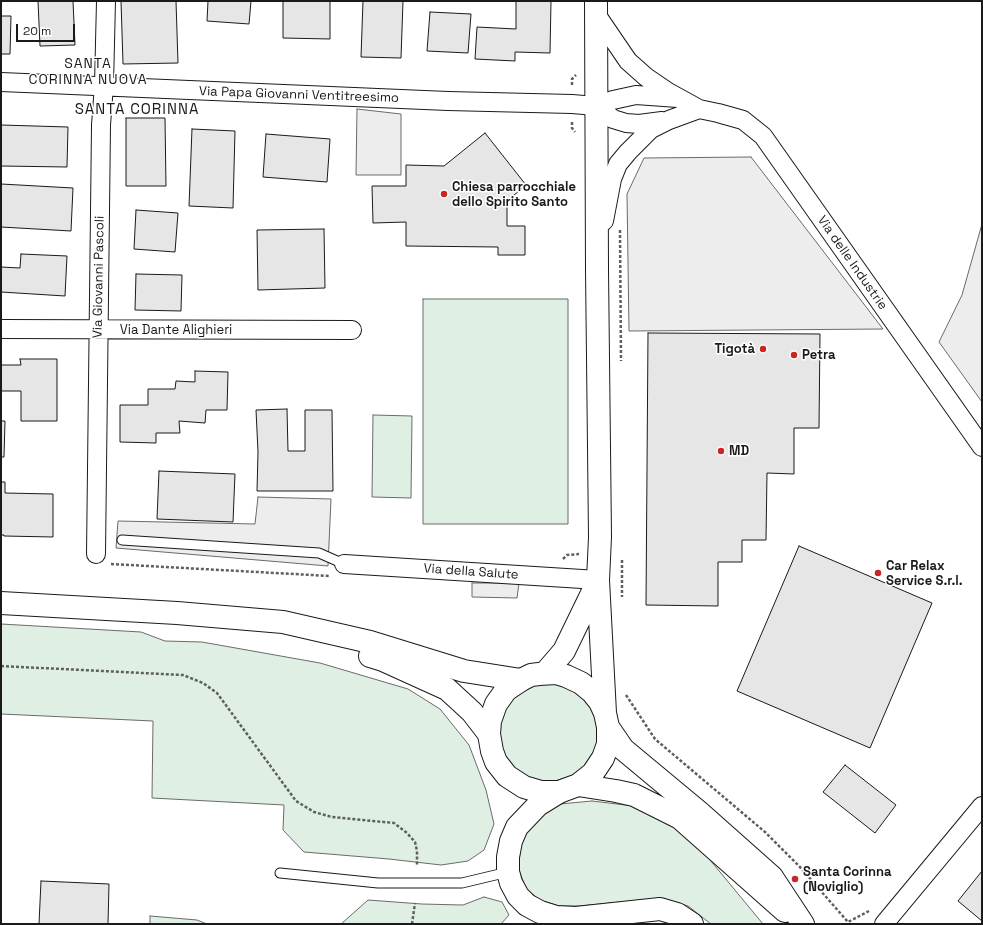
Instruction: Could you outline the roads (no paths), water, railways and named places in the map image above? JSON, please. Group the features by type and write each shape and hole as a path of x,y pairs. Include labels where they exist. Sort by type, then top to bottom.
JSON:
{"main road":[{"path":"596,8 600,537 598,580 608,744 603,758 593,773 538,804 518,827 511,841 508,857 508,872 511,883 518,896 527,905 540,912 556,917 576,918 660,909 677,914 692,924"},
{"path":"545,673 564,651 598,580"},
{"path":"1,603 177,613 283,622 370,642 464,671 521,680"},
{"path":"177,613 330,645 383,660 447,689 472,712 489,734"},
{"path":"545,673 556,673 581,683 592,692 600,702 606,720 623,749 700,813 772,877 802,924 680,818 634,795 616,791 568,788 541,792 524,787 507,776 496,762 492,751 489,734 490,721 496,704 506,690 521,680 545,673"}],"street":[{"name":"Via Giovanni Pascoli","path":"96,554 101,125 104,85 106,1"},
{"name":"Via delle Industrie","path":"596,8 628,61 646,77 668,92 699,109 743,120 763,136 982,447"},
{"name":"Via Papa Giovanni Ventitreesimo","path":"1,82 104,85 165,90 448,102 572,104 596,106"},
{"name":"Via delle Industrie","path":"596,106 613,100 636,95 678,98"},
{"path":"596,106 613,119 626,123 639,124 669,120"},
{"path":"597,269 607,201 612,179 618,164 638,141 651,129 669,120 699,109"},
{"name":"Via Dante Alighieri","path":"1,329 352,330"},
{"name":"Via della Salute","path":"339,570 598,580"},
{"path":"884,924 982,806"}],"lane":[{"path":"122,540 319,553 339,570"},
{"path":"280,873 378,883 462,883 508,872"}],"place":[{"name":"Chiesa parrocchiale dello Spirito Santo","path":"444,194"},
{"name":"Tigotà","path":"763,349"},
{"name":"Petra","path":"794,355"},
{"name":"MD","path":"721,451"},
{"name":"Car Relax Service S.r.l.","path":"878,573"},
{"name":"Santa Corinna (Noviglio)","path":"795,879"}],"district":[{"name":"SANTA CORINNA NUOVA","path":"88,72"},
{"name":"SANTA CORINNA","path":"137,110"}]}
